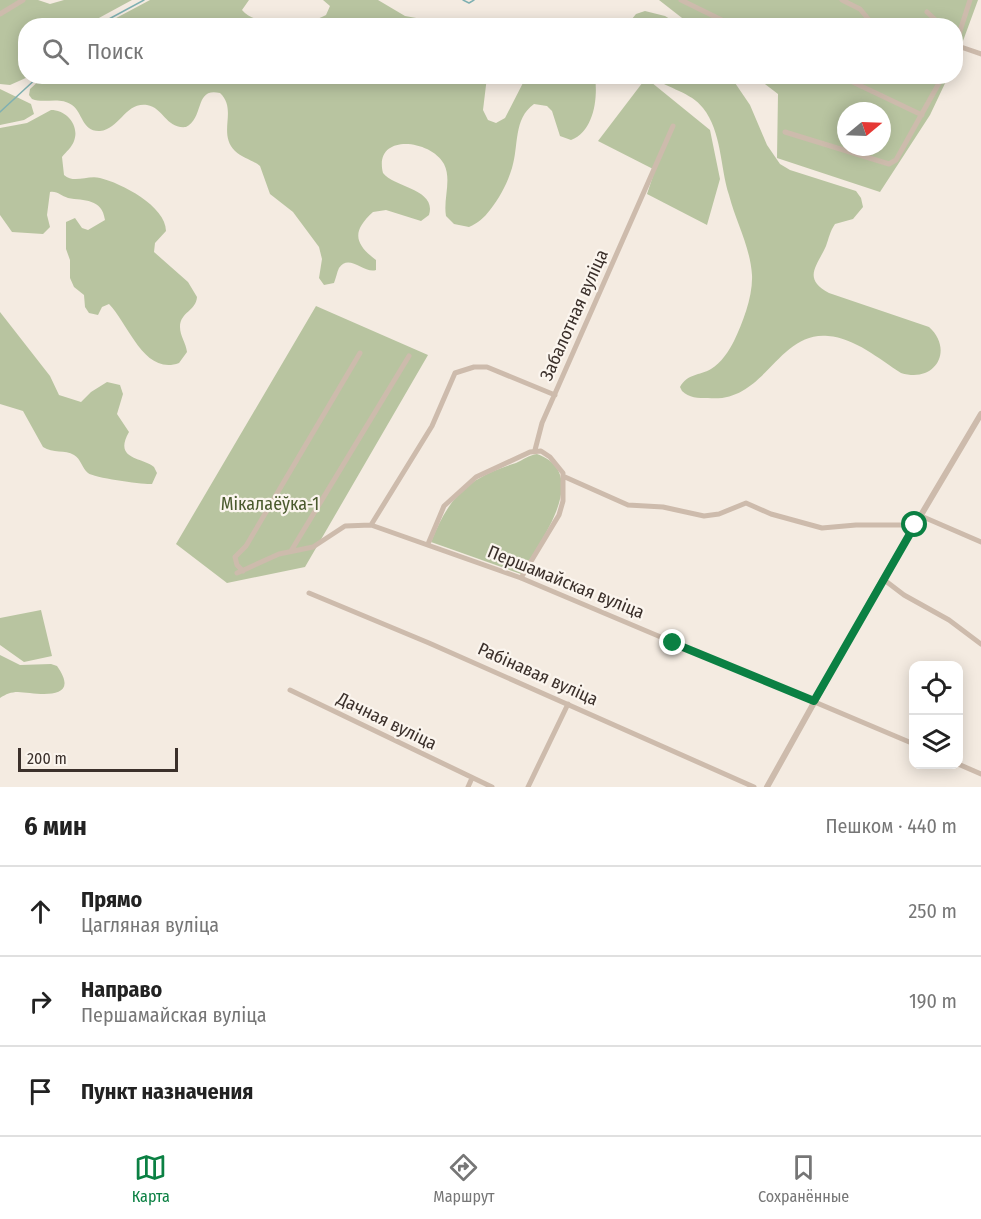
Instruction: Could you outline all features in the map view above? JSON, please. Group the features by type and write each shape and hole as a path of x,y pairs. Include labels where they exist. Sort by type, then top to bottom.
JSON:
{"street":[{"path":"0,14 23,0"},
{"path":"681,0 718,18"},
{"path":"842,0 860,9 867,18"},
{"path":"963,22 970,0"},
{"path":"927,12 933,18"},
{"path":"963,48 981,54"},
{"path":"857,84 922,115"},
{"path":"785,132 890,164 896,160 939,84"},
{"name":"Забалотная вуліца","path":"535,450 538,434 673,126"},
{"path":"360,354 246,546 235,557 240,572 291,551 313,547 345,526 371,525 432,426 450,378 460,370 480,366 555,395"},
{"path":"291,551 409,356"},
{"path":"767,787 883,579 981,414"},
{"path":"428,544 440,512 457,493 488,469 535,450 550,457 565,477 628,505 663,507 704,516 719,514 746,503 807,524 829,528 856,525 915,525"},
{"path":"521,578 559,515 565,477"},
{"path":"921,516 981,542"},
{"name":"Першамайская вуліца","path":"371,525 521,578 909,742"},
{"path":"883,579 904,595 949,620 981,644"},
{"name":"Рабінавая вуліца","path":"309,593 754,787"},
{"name":"Дачная вуліца","path":"290,690 492,787"},
{"path":"528,787 568,704"},
{"path":"963,766 981,774"},
{"path":"468,787 472,778"}],"green space":[{"path":"0,0 38,0 50,4 64,0 132,0 99,18 18,18 18,81 10,85 0,84"},
{"path":"150,0 249,0 242,10 254,18 116,18"},
{"path":"323,0 378,0 405,16 416,18 320,18 326,15 330,6"},
{"path":"659,0 978,0 963,41 963,18 682,18"},
{"path":"645,11 668,18 633,18 636,14"},
{"path":"35,84 486,84 483,110 488,120 496,123 505,118 522,84 595,84 596,94 589,122 579,136 571,140 560,136 552,111 547,106 534,104 527,110 520,125 512,168 503,190 485,215 469,227 454,224 446,216 447,176 444,164 437,156 416,145 394,146 386,151 382,160 383,173 421,194 430,206 429,215 421,221 386,210 373,212 361,226 358,238 364,249 376,260 376,270 352,263 343,264 339,268 334,283 324,285 319,278 322,259 319,247 293,212 270,194 260,166 235,151 230,144 227,107 220,93 206,94 196,117 186,127 179,127 169,122 153,107 139,105 128,111 113,126 100,131 86,125 76,108 67,102 32,99 29,95 30,89"},
{"path":"641,84 653,84 710,130 720,179 707,225 647,194 655,170 598,141"},
{"path":"664,84 736,84 750,105 767,145 780,164 790,170 856,191 863,207 853,219 835,224 833,227 814,272 816,283 829,293 929,327 940,345 938,362 932,369 924,374 901,373 848,341 828,336 811,337 796,344 744,390 727,397 708,398 697,398 682,391 680,387 683,382 715,366 730,349 747,309 752,275 749,254 732,205 717,139 709,117 692,98"},
{"path":"765,84 945,84 930,115 880,192 777,158 778,94"},
{"path":"0,89 31,104 34,114 24,120 0,125"},
{"path":"51,110 62,113 70,119 75,129 73,143 62,157 64,175 72,179 100,178 130,190 151,205 164,222 166,231 155,243 154,252 188,282 197,297 196,302 181,322 180,330 187,352 179,363 167,365 156,362 146,355 109,304 102,307 98,315 89,313 85,307 84,295 74,287 70,278 70,260 66,249 66,222 75,218 82,228 88,230 105,220 96,204 50,192 47,215 50,227 43,234 12,232 0,215 0,128 27,123"},
{"name":"Мікалаёўка-1","path":"316,306 428,355 305,567 227,583 176,544"},
{"path":"0,312 50,376 59,395 81,402 91,392 107,382 120,385 123,394 117,414 129,432 124,448 131,456 154,467 157,473 152,484 109,479 88,473 74,455 43,447 23,411 0,404"},
{"path":"537,454 553,464 561,477 561,493 549,528 521,574 431,542 446,512 463,490 485,475"},
{"path":"41,610 52,656 24,662 0,645 0,618"},
{"path":"0,655 20,665 51,664 57,666 64,686 61,691 54,693 15,692 0,698"}],"waterway":[{"path":"111,18 144,0"},
{"path":"463,0 469,3 474,0"},
{"path":"0,112 30,84"}],"route":[{"path":"673,643 814,701 915,525"}]}
